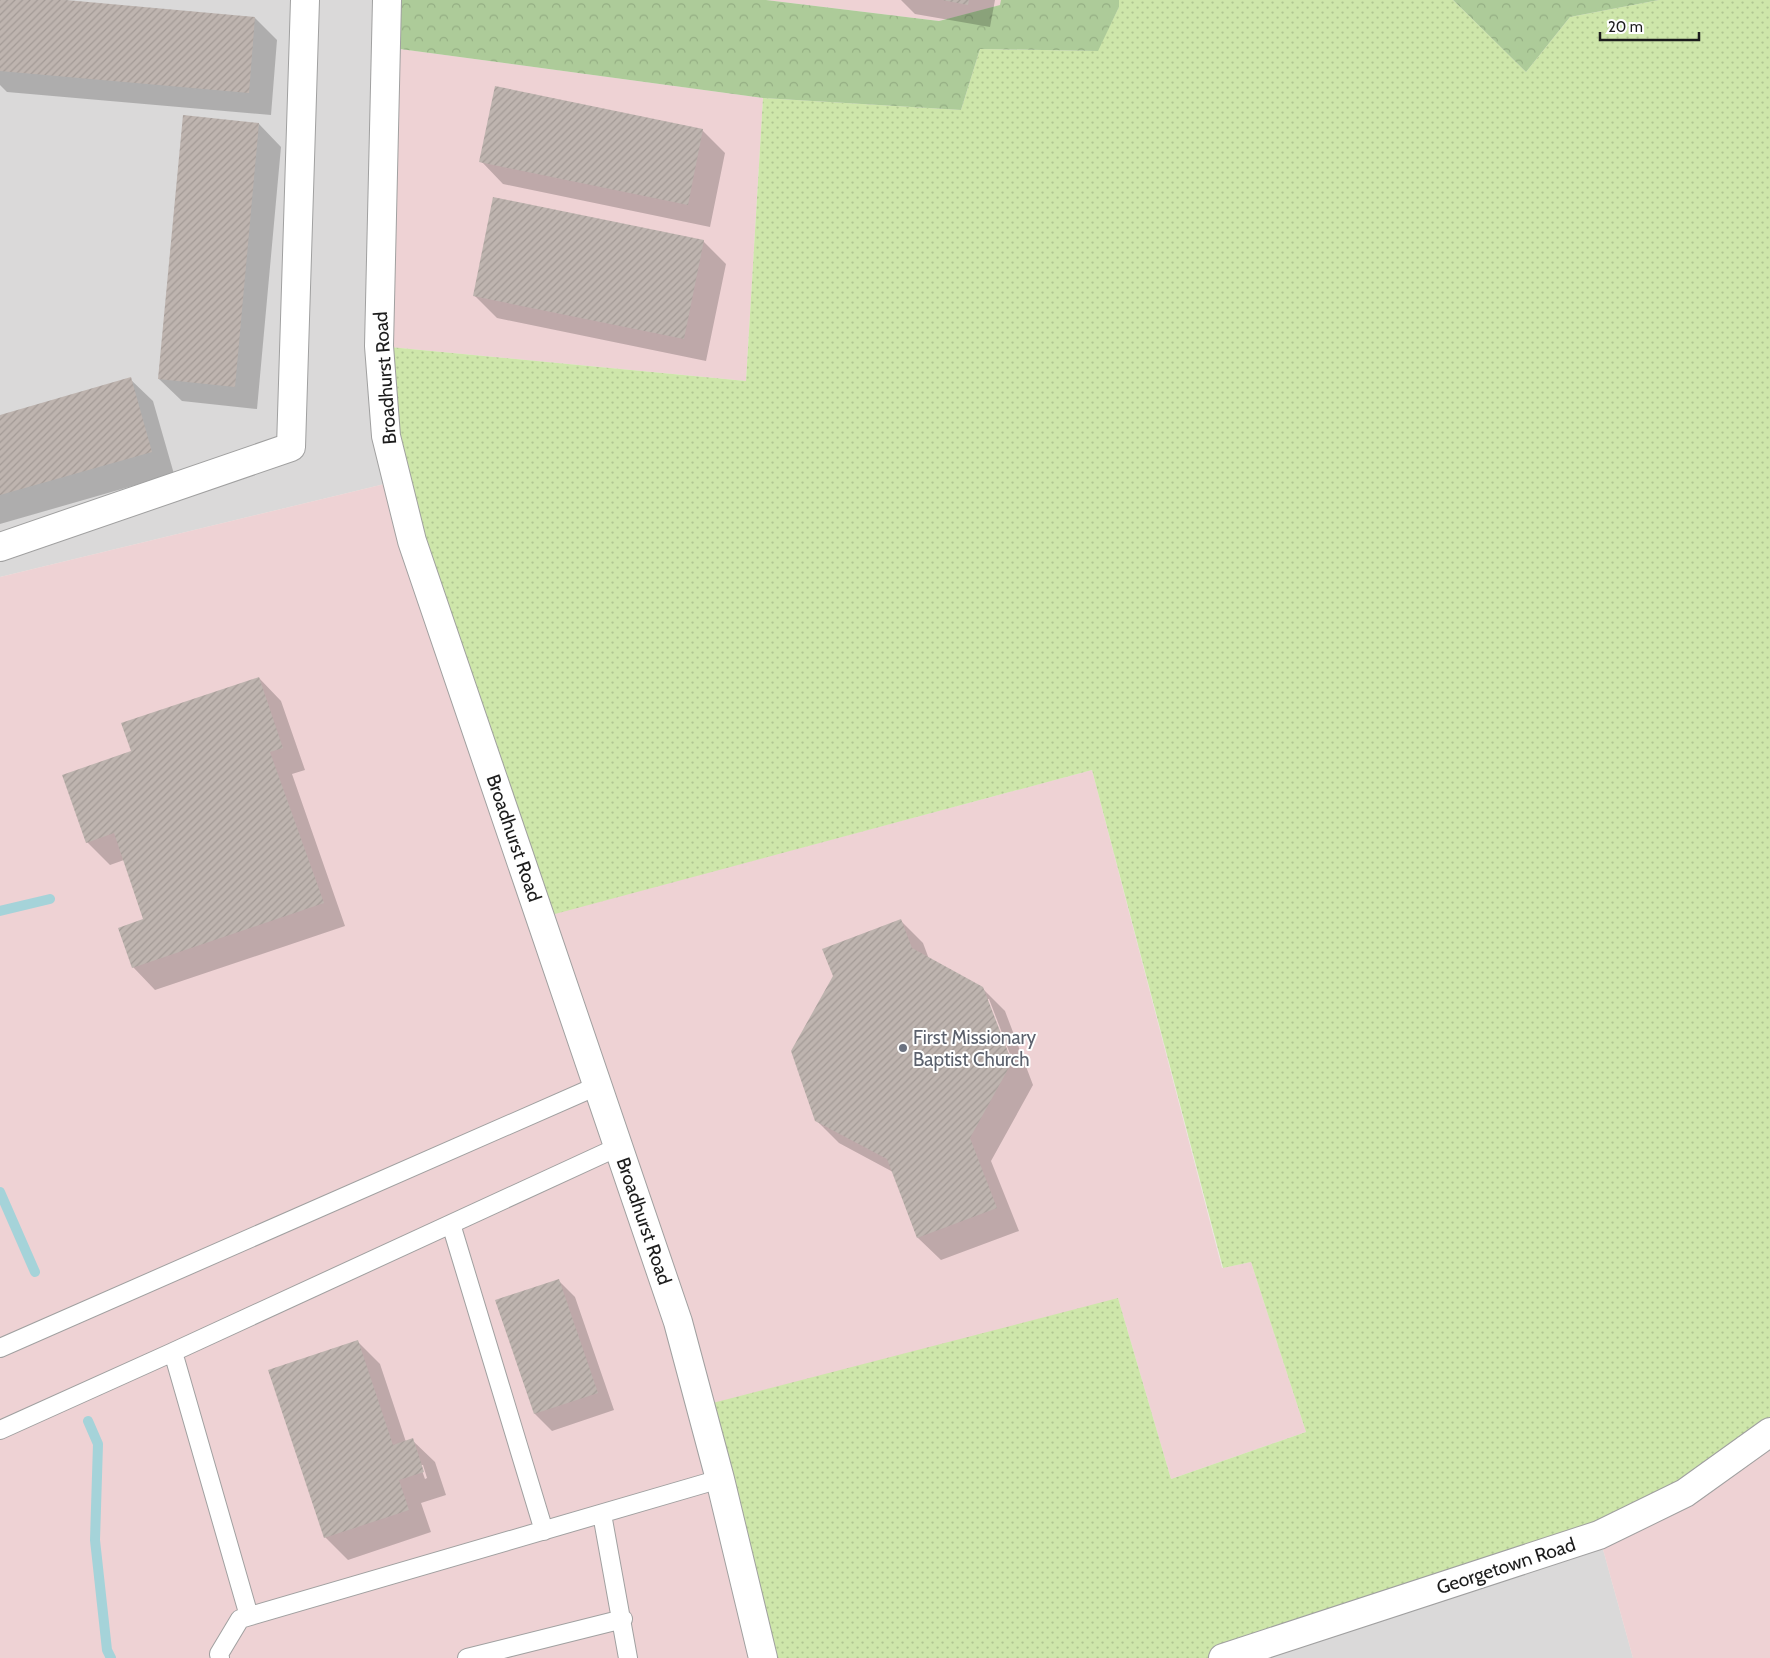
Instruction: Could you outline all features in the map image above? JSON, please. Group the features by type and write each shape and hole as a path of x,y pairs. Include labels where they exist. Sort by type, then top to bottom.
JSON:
{"street":[{"path":"0,548 291,447 305,0"},
{"name":"Broadhurst Road","path":"387,0 379,346 386,436 412,541 596,1086 678,1322 720,1479 763,1658"},
{"name":"Georgetown Road","path":"1223,1658 1599,1535 1685,1493 1770,1432"}],"lane":[{"path":"0,1348 596,1086"},
{"path":"0,1430 174,1352 618,1147"},
{"path":"451,1224 544,1531"},
{"path":"174,1352 249,1616"},
{"path":"220,1658 219,1654 240,1619 720,1479"},
{"path":"602,1514 623,1619 628,1658"},
{"path":"467,1658 623,1619"}],"shaded area":[{"path":"0,0 387,0 381,239 397,481 0,577"},
{"path":"766,0 1001,0 1001,5 939,21"},
{"path":"385,47 763,98 746,381 379,346"},
{"path":"397,481 541,917 1092,770 1222,1268 1251,1262 1306,1432 1171,1479 1118,1298 763,1658 0,1658 0,577"},
{"path":"1770,1432 1770,1658 1633,1658 1599,1535"},
{"path":"1599,1535 1633,1658 1223,1658"}],"green space":[{"path":"387,0 766,0 939,21 1000,5 1001,0 1119,0 1119,7 1098,51 980,49 961,110 763,98 385,47"},
{"path":"1119,0 1453,0 1526,72 1570,17 1659,0 1770,0 1770,1432 1685,1493 1223,1658 763,1658 701,1406 1118,1298 1171,1479 1306,1432 1251,1262 1223,1268 1092,770 540,918 410,533 379,346 746,381 763,98 961,110 980,49 1097,51 1119,7"},
{"path":"1453,0 1659,0 1570,17 1526,72"}],"building":[{"path":"0,0 66,0 255,17 249,93 0,71"},
{"path":"942,0 969,0 968,5"},
{"path":"495,86 703,129 688,205 479,162"},
{"path":"183,115 259,123 235,387 158,379"},
{"path":"493,197 704,240 684,339 473,296"},
{"path":"131,377 152,452 0,495 0,415"},
{"path":"259,677 283,748 270,752 324,903 132,968 118,928 143,919 114,833 86,843 62,775 131,751 121,723"},
{"path":"901,919 912,948 983,987 1012,1062 970,1138 997,1208 917,1238 887,1159 815,1121 791,1051 833,976 822,949"},
{"path":"559,1279 598,1393 534,1414 495,1300"},
{"path":"358,1340 393,1445 413,1438 424,1472 399,1480 409,1510 324,1538 268,1370"}],"waterway":[{"path":"0,911 50,899"},
{"path":"0,1192 35,1272"},
{"path":"88,1421 98,1444 95,1540 107,1650 111,1658"}],"place":[{"name":"First Missionary Baptist Church","path":"903,1048"}]}
